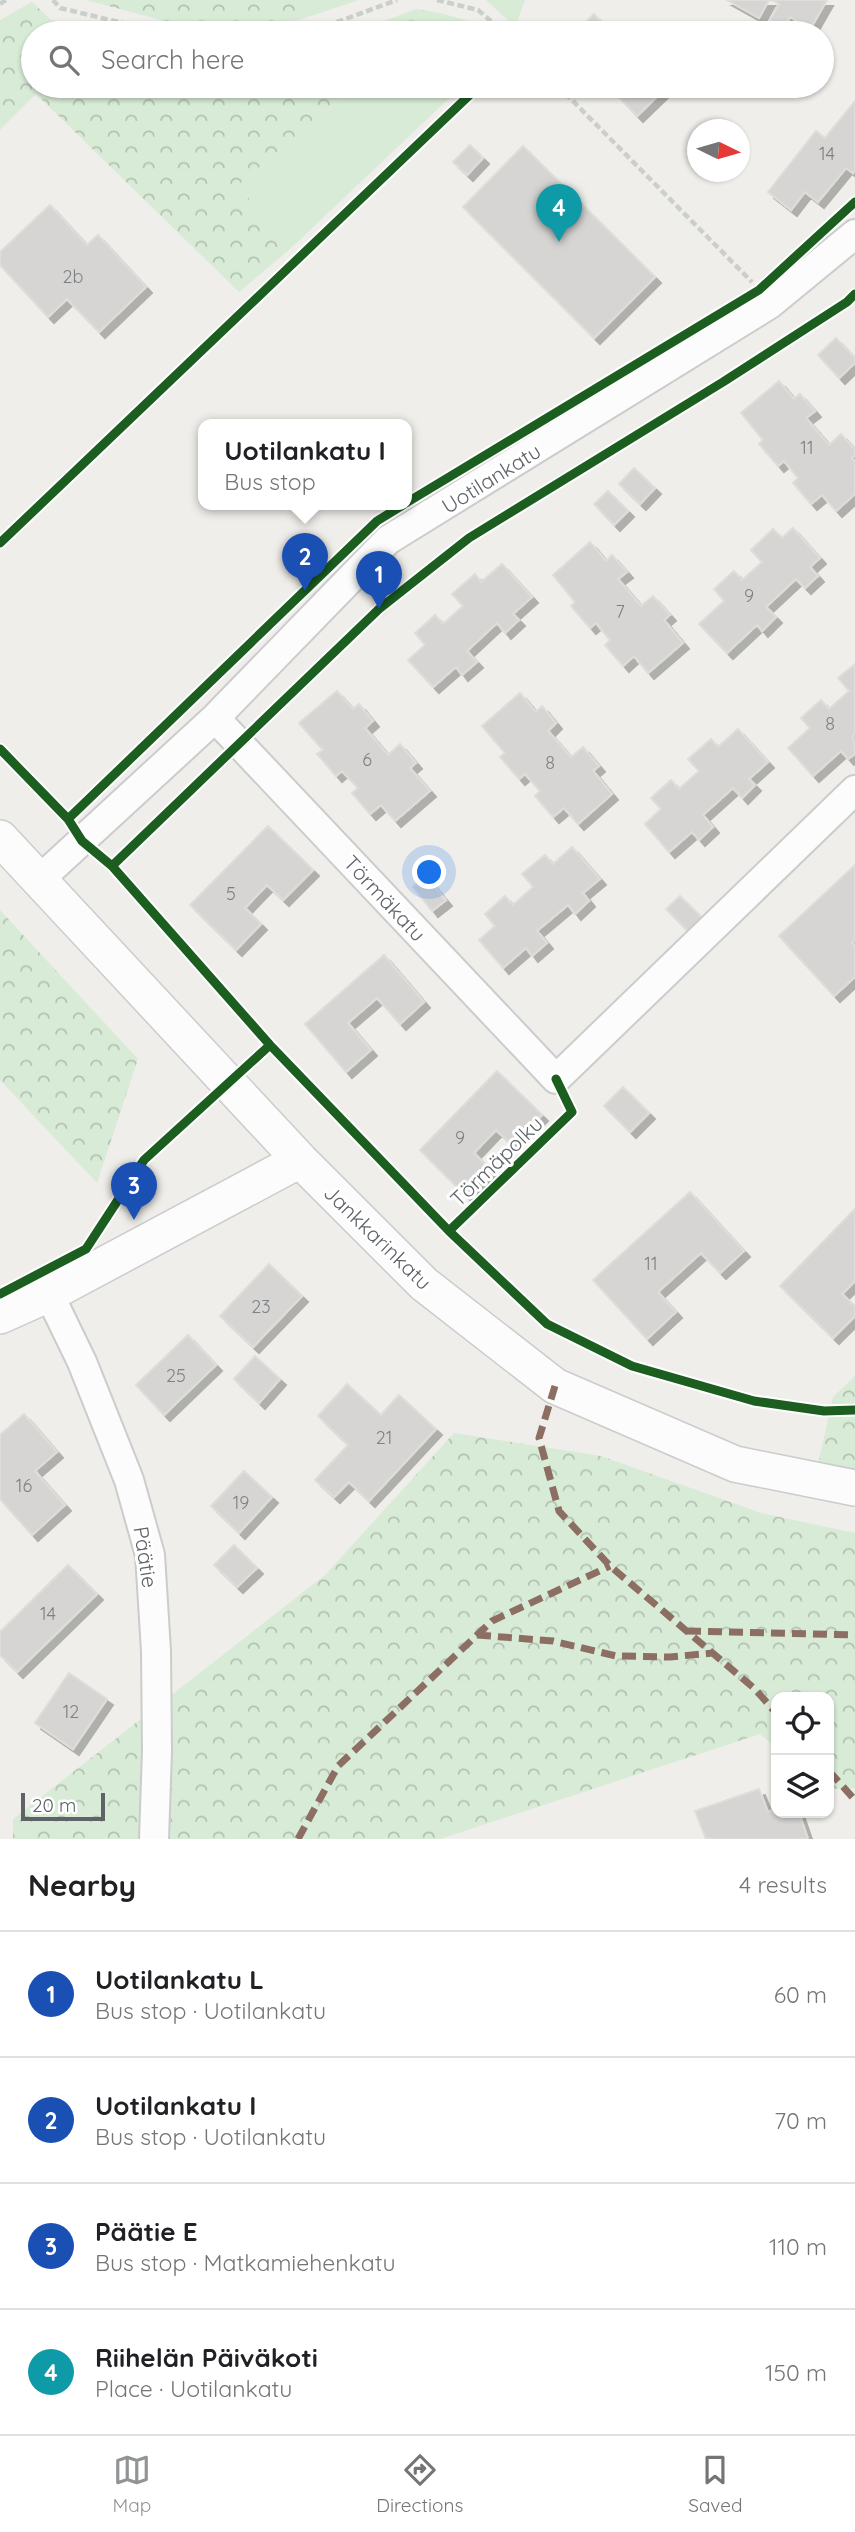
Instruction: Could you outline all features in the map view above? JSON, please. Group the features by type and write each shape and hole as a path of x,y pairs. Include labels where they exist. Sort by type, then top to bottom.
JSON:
{"street":[{"name":"Uotilankatu","path":"39,880 215,718 388,540 770,304 855,234"},
{"name":"Törmäkatu","path":"215,718 556,1079 855,790"},
{"name":"Jankkarinkatu","path":"0,838 300,1160 424,1284 555,1386 735,1464 855,1488"},
{"path":"0,1317 300,1160"},
{"name":"Päätie","path":"48,1294 82,1362 124,1468 150,1555 158,1751 154,1839"}],"path":[{"path":"0,4 6,0"},
{"path":"52,0 60,8 115,21"},
{"path":"340,21 397,0"},
{"path":"437,0 478,10 491,21"},
{"path":"570,98 750,280 770,304"}],"green space":[{"path":"86,0 320,0 299,20 292,21 165,21"},
{"path":"320,0 359,0 299,20"},
{"path":"486,0 525,0 517,21 509,21"},
{"path":"32,2 55,21 21,21 21,98 32,98 0,130 0,20"},
{"path":"416,9 440,13 431,21 384,21"},
{"path":"440,13 469,21 431,21"},
{"path":"40,98 341,98 238,185 290,249 239,292"},
{"path":"341,98 449,98 290,249 238,185"},
{"path":"0,910 138,1059 97,1183 0,1080"},
{"path":"855,1376 855,1470 818,1464 833,1397"},
{"path":"454,1433 601,1456 761,1513 855,1533 855,1788 834,1789 834,1692 771,1692 771,1744 760,1734 440,1839 13,1839 13,1819 325,1575"}],"building":[{"path":"727,0 769,0 759,18"},
{"path":"772,0 827,0 815,21 797,21 790,17 788,21 772,21 779,4"},
{"path":"594,14 601,21 587,21"},
{"path":"620,98 656,98 637,116"},
{"path":"855,101 855,170 853,173 846,168 818,202 805,192 791,210 768,192 816,131 825,138"},
{"path":"470,145 483,158 467,175 453,162"},
{"path":"523,146 655,277 594,338 463,207"},
{"path":"50,205 87,245 98,235 146,287 99,332 67,299 48,317 0,265 0,252"},
{"path":"836,338 855,358 855,363 839,378 818,355"},
{"path":"779,381 794,399 800,394 815,411 806,418 829,445 841,434 855,450 852,458 855,462 855,494 836,511 822,495 811,504 793,483 798,478 784,461 778,466 759,444 763,440 741,413"},
{"path":"634,468 655,488 640,504 619,484"},
{"path":"608,491 628,511 614,525 594,504"},
{"path":"793,528 820,558 810,567 818,576 805,588 796,579 766,607 776,617 762,631 757,625 727,653 699,624 724,601 714,589 734,571 742,580 762,562 751,550 773,529 782,538"},
{"path":"590,542 606,561 612,555 627,572 618,579 641,606 653,596 670,615 664,620 683,643 648,673 634,656 623,666 605,645 610,640 596,623 590,628 571,606 575,602 553,575"},
{"path":"502,564 532,597 513,614 519,620 505,633 497,623 467,651 477,662 462,675 456,667 433,687 408,660 425,645 415,633 435,615 443,624 463,606 452,594 475,574 481,582"},
{"path":"855,664 855,754 848,759 841,751 813,776 788,748 810,728 801,718 821,700 829,709 849,691 838,678"},
{"path":"337,691 353,709 359,704 373,721 365,728 388,755 400,744 416,763 410,768 430,791 395,821 381,805 370,814 352,793 358,788 342,771 336,776 317,754 323,750 299,723"},
{"path":"520,693 536,712 542,706 556,723 548,731 571,757 583,747 599,766 593,771 612,794 578,824 564,808 553,817 535,796 540,791 525,774 519,779 500,757 505,753 482,726"},
{"path":"738,729 768,762 749,779 755,785 742,798 733,788 703,815 713,827 699,840 692,832 669,852 645,824 661,809 651,798 671,780 679,789 699,771 688,759 711,739 718,747"},
{"path":"268,826 313,870 283,900 267,885 245,908 261,924 236,950 190,905"},
{"path":"572,847 600,879 583,893 589,901 575,914 568,905 537,931 547,943 532,956 526,948 503,968 479,940 495,926 485,914 505,896 513,905 533,887 522,874 545,855 553,864"},
{"path":"855,865 855,940 852,943 855,946 855,977 834,996 779,936"},
{"path":"426,876 446,900 432,911 413,887"},
{"path":"680,896 702,918 688,931 666,909"},
{"path":"384,955 424,1002 400,1024 377,998 348,1023 371,1050 346,1072 305,1024"},
{"path":"497,1071 542,1115 512,1145 496,1130 474,1153 490,1169 465,1195 420,1150"},
{"path":"623,1087 649,1113 630,1132 604,1106"},
{"path":"690,1192 744,1251 720,1273 701,1253 658,1292 676,1312 647,1339 593,1280"},
{"path":"855,1209 855,1281 842,1294 855,1306 855,1316 833,1338 780,1286"},
{"path":"269,1264 302,1296 253,1347 220,1316"},
{"path":"188,1335 216,1365 164,1415 136,1385"},
{"path":"255,1356 280,1379 259,1403 234,1379"},
{"path":"347,1384 381,1415 399,1395 436,1429 369,1501 349,1482 334,1497 315,1480 348,1445 318,1416"},
{"path":"24,1414 57,1452 35,1471 65,1505 32,1535 0,1499 0,1435"},
{"path":"244,1471 272,1497 239,1533 211,1506"},
{"path":"234,1545 257,1568 237,1587 214,1565"},
{"path":"68,1565 97,1594 17,1672 0,1655 0,1632"},
{"path":"69,1673 107,1699 73,1749 35,1723"},
{"path":"759,1789 768,1812 771,1811 771,1818 801,1818 808,1839 706,1839 695,1811"}],"marked path":[{"path":"555,1386 539,1438 559,1511 610,1566 755,1689 771,1707"},
{"path":"298,1839 338,1766 492,1621 610,1566"},
{"path":"687,1631 855,1635"},
{"path":"477,1635 553,1641 616,1656 670,1657 713,1653"},
{"path":"834,1777 855,1800"}],"cycle path":[{"path":"0,543 466,98"},
{"path":"412,499 759,290 855,202"},
{"path":"112,866 379,609 469,538 723,382 847,302 855,294"},
{"path":"68,819 377,521 395,510"},
{"path":"0,749 68,819 82,841 112,866 270,1045 449,1231 547,1324 632,1366 754,1401 824,1411 855,1410"},
{"path":"0,1294 86,1249 144,1160 270,1045"},
{"name":"Törmäpolku","path":"449,1231 572,1112 556,1079"}],"place":[{"name":"Riihelän Päiväkoti","path":"559,242"},
{"name":"Uotilankatu I","path":"305,591"},
{"name":"Uotilankatu L","path":"379,609"},
{"name":"Päätie E","path":"134,1220"}]}
